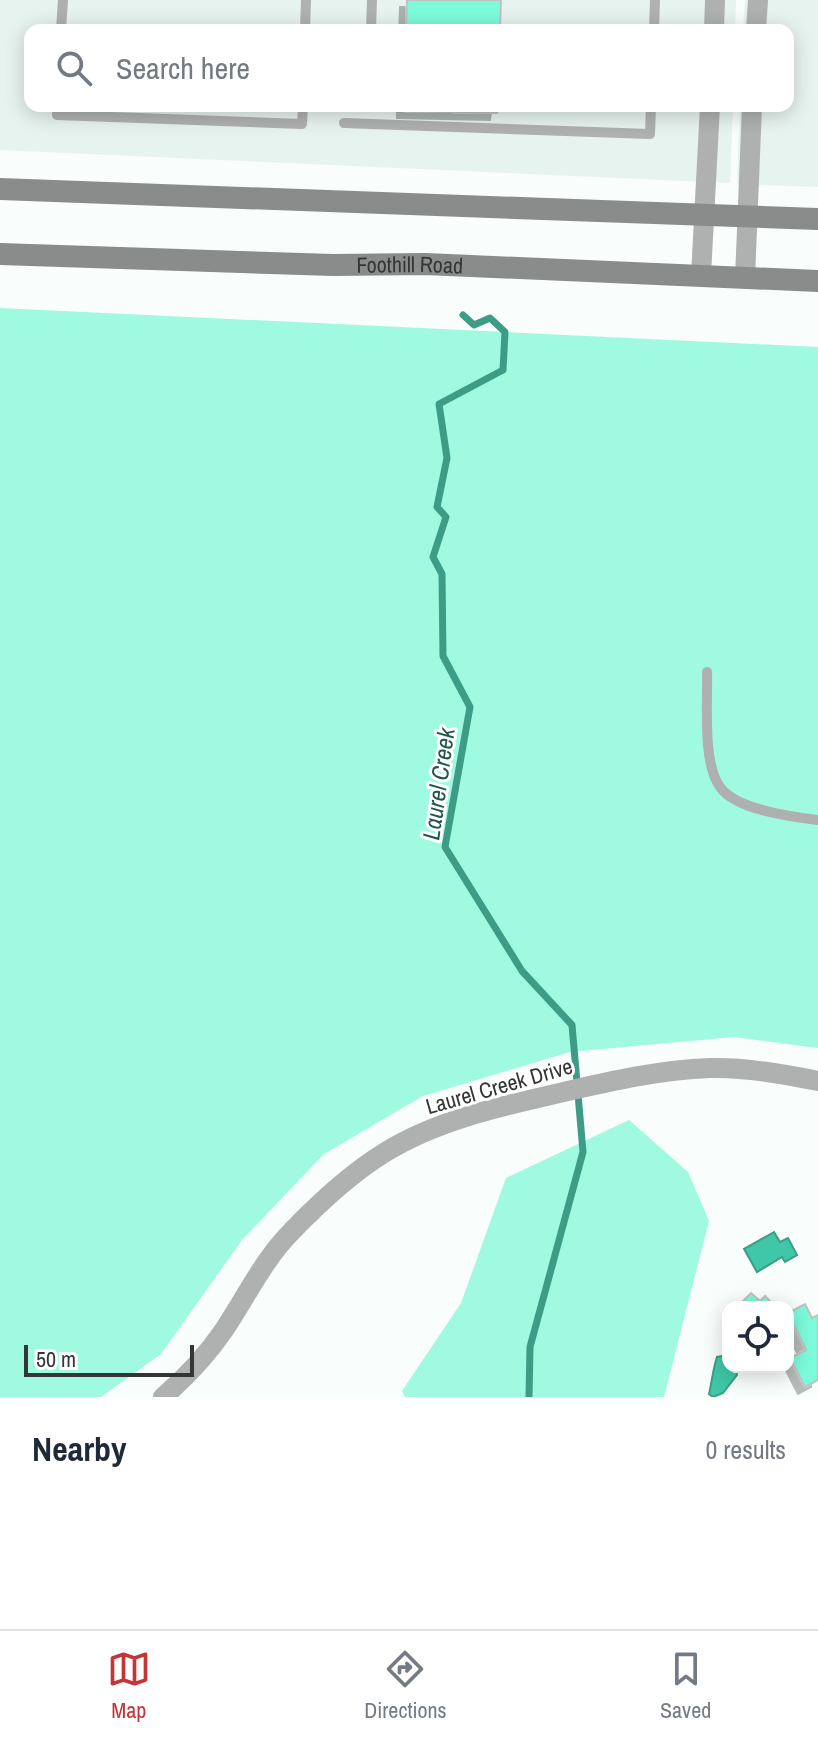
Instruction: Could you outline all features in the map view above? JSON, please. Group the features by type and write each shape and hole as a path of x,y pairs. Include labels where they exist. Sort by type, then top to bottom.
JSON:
{"main road":[{"path":"0,189 818,219"},
{"name":"Foothill Road","path":"0,254 333,265 425,264 818,281"}],"street":[{"path":"714,24 715,0"},
{"path":"756,24 758,0"},
{"path":"701,275 710,112"},
{"path":"745,278 752,112"},
{"name":"Laurel Creek Drive","path":"163,1397 183,1380 222,1333 249,1288 289,1234 339,1186 385,1152 428,1131 505,1105 646,1073 712,1068 768,1072 818,1081"}],"lane":[{"path":"61,24 63,0"},
{"path":"305,24 306,0"},
{"path":"371,24 372,0"},
{"path":"654,24 655,0"},
{"path":"57,112 57,115 302,124 303,112"},
{"path":"344,123 650,134 651,112"},
{"path":"707,672 708,754 720,788 744,804 769,813 818,820"}],"shaded area":[{"path":"0,0 736,0 735,24 24,24 24,112 733,112 730,183 0,150"},
{"path":"745,0 818,0 818,187 737,184 740,112 794,112 794,24 743,24"},
{"path":"0,308 818,347 818,1048 734,1037 570,1052 423,1096 324,1154 242,1240 161,1354 101,1397 0,1397"},
{"path":"629,1120 688,1172 709,1221 664,1397 405,1397 402,1391 461,1303 506,1178"},
{"path":"774,1232 780,1242 788,1238 797,1255 785,1262 782,1257 757,1272 744,1249"},
{"path":"722,1356 722,1373 737,1375 723,1393 713,1397 709,1394 717,1357"}],"building":[{"path":"407,0 501,0 500,24 406,24"},
{"path":"751,1293 760,1301 743,1301"},
{"path":"805,1304 812,1318 818,1315 818,1380 805,1387 794,1366 794,1356 806,1350 794,1325 794,1310"}],"waterway":[{"name":"Laurel Creek","path":"463,315 474,325 490,318 505,332 503,370 439,404 447,458 437,507 446,517 433,557 442,574 443,656 470,707 445,847 522,971 572,1025 583,1152 530,1347 529,1397"}]}
